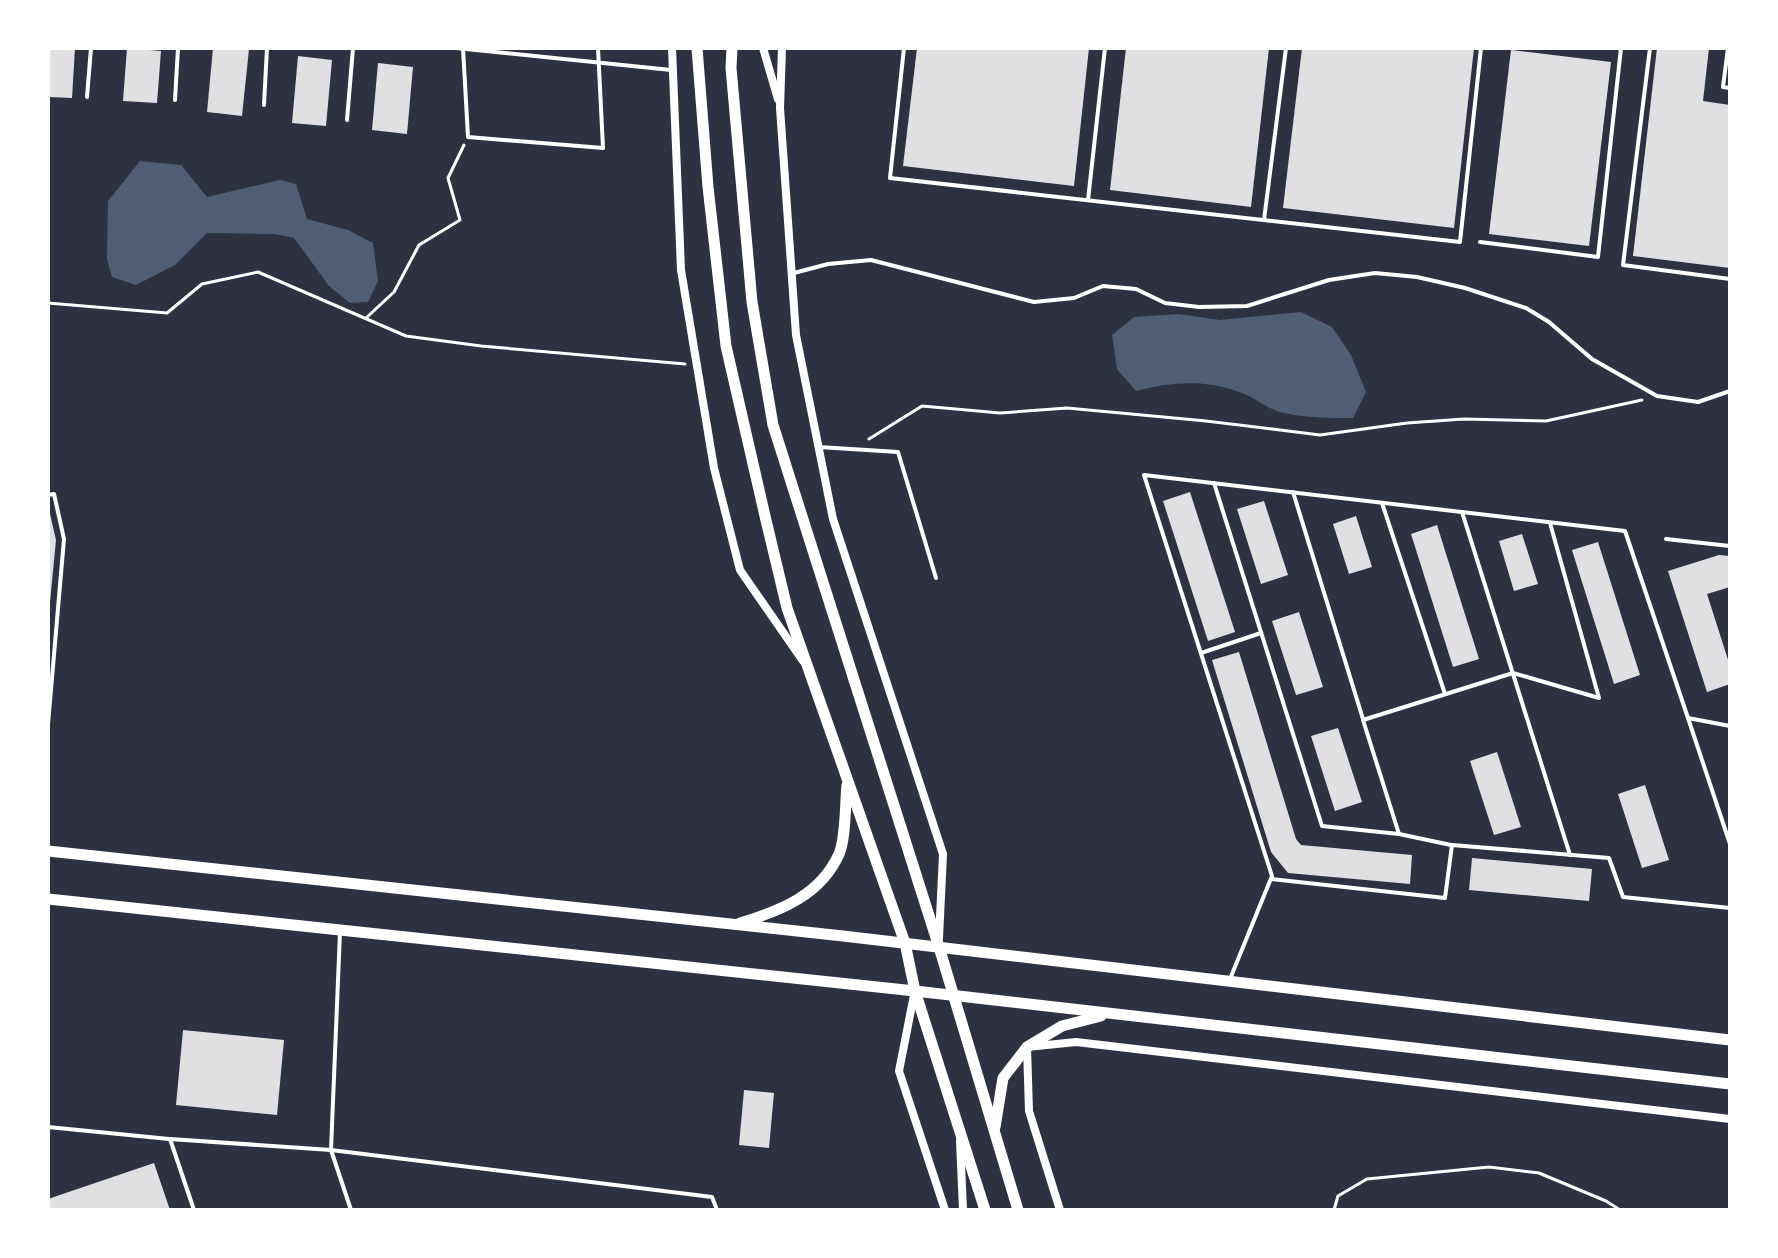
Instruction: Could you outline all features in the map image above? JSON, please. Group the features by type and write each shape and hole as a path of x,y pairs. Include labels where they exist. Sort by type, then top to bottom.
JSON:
{"main road":[{"path":"697,48 708,187 726,346 787,608 905,943 915,991 985,1210"},
{"path":"732,48 731,68 752,302 773,425 939,947 1018,1210"},
{"path":"734,924 773,913 814,890 840,853 848,781"},
{"path":"48,851 905,943 1730,1040"},
{"path":"48,899 915,991 1730,1084"},
{"path":"994,1132 1003,1078 1027,1047 1062,1026 1108,1014"}],"street":[{"path":"672,48 681,270 714,468 740,570 809,670"},
{"path":"763,48 780,108"},
{"path":"782,48 780,108 796,335 833,519 943,854 939,947"},
{"path":"915,991 899,1071 945,1210"},
{"path":"1060,1210 1029,1111 1027,1047 1076,1042 1730,1119"},
{"path":"959,1129 963,1210"}],"lane":[{"path":"87,97 91,48"},
{"path":"175,100 178,48"},
{"path":"264,105 267,48"},
{"path":"347,120 353,48"},
{"path":"456,48 671,70"},
{"path":"463,48 468,137 603,148 598,48"},
{"path":"904,48 890,178 1460,242 1481,48"},
{"path":"1088,200 1105,48"},
{"path":"1264,220 1286,48"},
{"path":"1480,242 1598,257 1621,48"},
{"path":"1650,48 1623,265 1730,279"},
{"path":"1728,48 1723,87 1730,88"},
{"path":"792,273 828,264 871,260 1034,302 1074,298 1103,286 1136,289 1165,303 1199,307 1247,306 1329,280 1375,273 1417,277 1465,288 1526,308 1549,322 1592,359 1657,396 1698,402 1730,391"},
{"path":"819,447 898,452 936,578"},
{"path":"1229,981 1271,879 1144,475 1625,531 1730,844"},
{"path":"1214,483 1322,826 1399,834 1452,845 1609,858 1623,897 1730,908"},
{"path":"1293,492 1399,834"},
{"path":"48,495 54,494 64,539 48,724"},
{"path":"1382,503 1445,694"},
{"path":"1462,512 1570,855"},
{"path":"1363,720 1513,673 1599,698 1550,523"},
{"path":"1666,539 1730,546"},
{"path":"1201,653 1261,633"},
{"path":"1688,718 1730,726"},
{"path":"1271,879 1445,898 1452,845"},
{"path":"340,930 331,1150 351,1210"},
{"path":"48,1127 331,1150 712,1197 717,1210"},
{"path":"170,1139 194,1210"}],"path":[{"path":"366,318 394,292 419,245 460,220 448,178 468,137"},
{"path":"48,303 167,313 202,284 258,272 406,336 481,346 696,365"},
{"path":"853,449 922,406 1000,413 1067,408 1320,435 1464,419 1546,421 1657,396"},
{"path":"1334,1210 1338,1196 1367,1179 1489,1167 1539,1173 1620,1210"}],"water":[{"path":"140,161 181,165 207,197 280,180 296,184 307,219 348,230 373,243 378,281 368,302 350,303 329,286 294,238 275,234 207,233 175,265 136,285 112,277 107,259 108,201"},
{"path":"1301,312 1332,327 1351,355 1366,392 1353,418 1284,413 1245,394 1213,385 1175,384 1136,391 1117,369 1112,335 1134,317 1179,314 1220,320"}],"building":[{"path":"48,48 75,48 72,98 48,97"},
{"path":"127,48 161,51 157,103 123,101"},
{"path":"213,48 249,49 242,116 207,112"},
{"path":"917,48 1089,48 1074,186 903,166"},
{"path":"1126,48 1269,48 1251,207 1110,190"},
{"path":"1302,48 1474,48 1454,228 1283,208"},
{"path":"1657,48 1709,48 1703,101 1730,105 1730,268 1633,256"},
{"path":"1511,50 1611,62 1589,246 1489,234"},
{"path":"298,56 332,60 326,126 292,123"},
{"path":"378,63 413,67 407,134 372,130"},
{"path":"1190,492 1235,632 1208,641 1163,501"},
{"path":"1264,501 1288,575 1261,584 1237,509"},
{"path":"48,505 56,540 50,602 48,602"},
{"path":"1356,516 1372,567 1349,574 1333,524"},
{"path":"1437,525 1479,659 1453,667 1411,534"},
{"path":"1522,534 1538,584 1514,591 1499,541"},
{"path":"1598,542 1640,675 1614,684 1572,550"},
{"path":"1719,555 1730,556 1730,587 1707,594 1730,666 1730,684 1707,692 1668,571"},
{"path":"1299,612 1323,687 1296,695 1272,621"},
{"path":"1239,652 1296,839 1301,845 1412,855 1410,884 1288,873 1271,852 1212,660"},
{"path":"1338,728 1362,802 1335,811 1311,736"},
{"path":"1497,752 1521,827 1494,835 1470,761"},
{"path":"1645,785 1669,860 1642,868 1618,794"},
{"path":"1472,858 1592,869 1589,901 1469,890"},
{"path":"183,1030 284,1040 277,1115 176,1105"},
{"path":"744,1090 774,1093 769,1148 739,1145"},
{"path":"154,1163 170,1210 48,1210 48,1199"}]}
